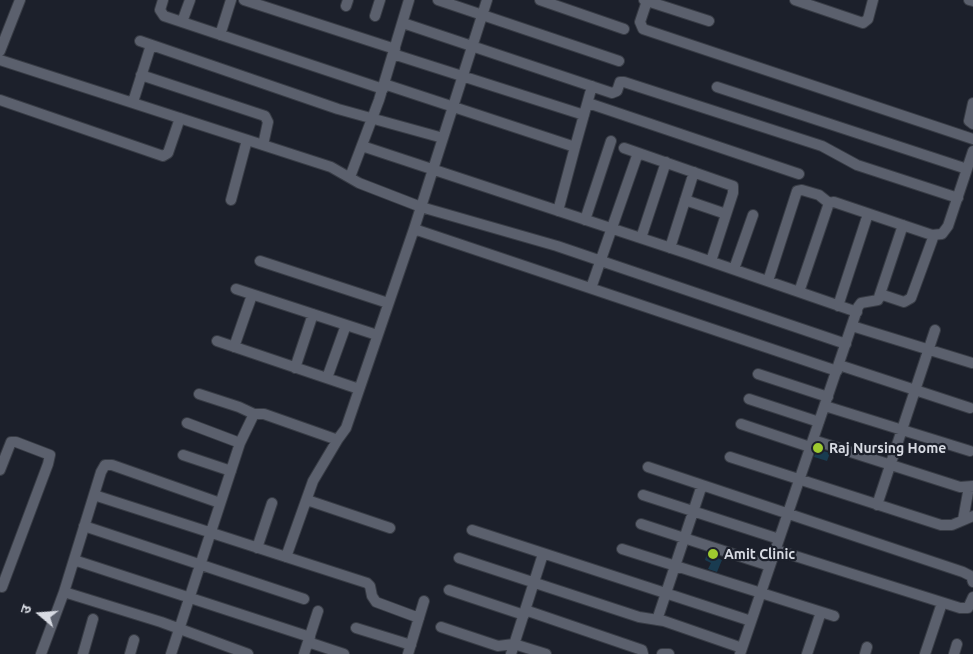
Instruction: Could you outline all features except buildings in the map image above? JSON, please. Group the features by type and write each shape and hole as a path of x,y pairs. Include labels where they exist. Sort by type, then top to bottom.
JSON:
{"street":[{"path":"1,47 20,0"},
{"path":"163,0 161,13 182,22 575,147"},
{"path":"182,22 190,0"},
{"path":"220,35 231,0"},
{"path":"244,0 462,76 584,115"},
{"path":"375,16 380,0"},
{"path":"350,177 373,118 410,0"},
{"path":"438,0 619,61"},
{"path":"286,558 306,500 320,468 346,428 414,229 487,0"},
{"path":"540,0 624,29"},
{"path":"709,21 646,0 640,22 643,29 973,139"},
{"path":"795,0 807,2 864,23 868,19 873,0"},
{"path":"968,0 973,1"},
{"path":"403,23 615,93 620,82 624,82 822,146 857,165 958,198"},
{"path":"140,42 338,109 442,138"},
{"path":"132,102 151,45"},
{"path":"0,60 331,167 359,183 421,206 601,261 846,344"},
{"path":"141,75 265,116 268,122 263,145"},
{"path":"558,211 592,86"},
{"path":"717,87 967,169"},
{"path":"0,100 163,156 168,153 180,118"},
{"path":"588,102 799,174"},
{"path":"973,103 969,121 973,124"},
{"path":"231,200 247,140"},
{"path":"585,220 611,141"},
{"path":"362,146 711,261 857,312"},
{"path":"624,148 733,186 733,193 711,261"},
{"path":"768,281 797,191 802,190 819,195 829,203 834,202 934,235 942,234 948,226 973,151"},
{"path":"591,288 638,153"},
{"path":"641,238 666,162"},
{"path":"670,248 694,172"},
{"path":"685,200 726,214"},
{"path":"799,292 829,203"},
{"path":"838,306 868,214"},
{"path":"734,269 753,215"},
{"path":"460,558 640,617 657,620 741,651 857,312 861,303 874,301 880,294 903,225"},
{"path":"414,229 838,368 970,408"},
{"path":"880,294 904,302 911,298 934,235"},
{"path":"260,261 388,303"},
{"path":"236,289 377,335"},
{"path":"234,347 252,294"},
{"path":"295,368 313,314"},
{"path":"327,378 346,324"},
{"path":"852,326 972,363"},
{"path":"877,505 934,330"},
{"path":"217,341 359,389"},
{"path":"758,374 903,430 970,451"},
{"path":"199,394 240,407 254,414 264,414 338,439"},
{"path":"749,399 819,422"},
{"path":"171,654 240,443 254,414"},
{"path":"187,423 240,443"},
{"path":"730,457 942,525 952,526 968,518 971,486 960,487 741,424"},
{"path":"0,470 10,444 13,441 50,455 4,588"},
{"path":"183,456 231,471"},
{"path":"41,654 64,592 105,465 112,465 220,503"},
{"path":"648,467 963,572 971,576 973,582"},
{"path":"657,620 702,485"},
{"path":"94,495 366,583 370,586 372,596 376,602 419,618"},
{"path":"643,495 779,539"},
{"path":"306,500 390,528"},
{"path":"257,548 272,503"},
{"path":"641,524 770,566"},
{"path":"84,526 304,599"},
{"path":"472,530 751,622"},
{"path":"622,549 834,616"},
{"path":"776,550 942,603 970,610 973,597"},
{"path":"512,649 543,554"},
{"path":"74,560 189,597 309,639 344,654"},
{"path":"449,590 642,650 643,654"},
{"path":"64,592 161,622 224,650 248,654"},
{"path":"356,628 409,649 424,601"},
{"path":"925,654 942,603"},
{"path":"304,654 318,612"},
{"path":"807,654 821,612"},
{"path":"83,654 93,619"},
{"path":"441,627 498,646 546,654"},
{"path":"130,654 134,640"},
{"path":"954,654 957,644"},
{"path":"662,654 669,654"}],"place":[{"name":"Raj Nursing Home","path":"818,448"},
{"name":"Amit Clinic","path":"713,554"}]}
